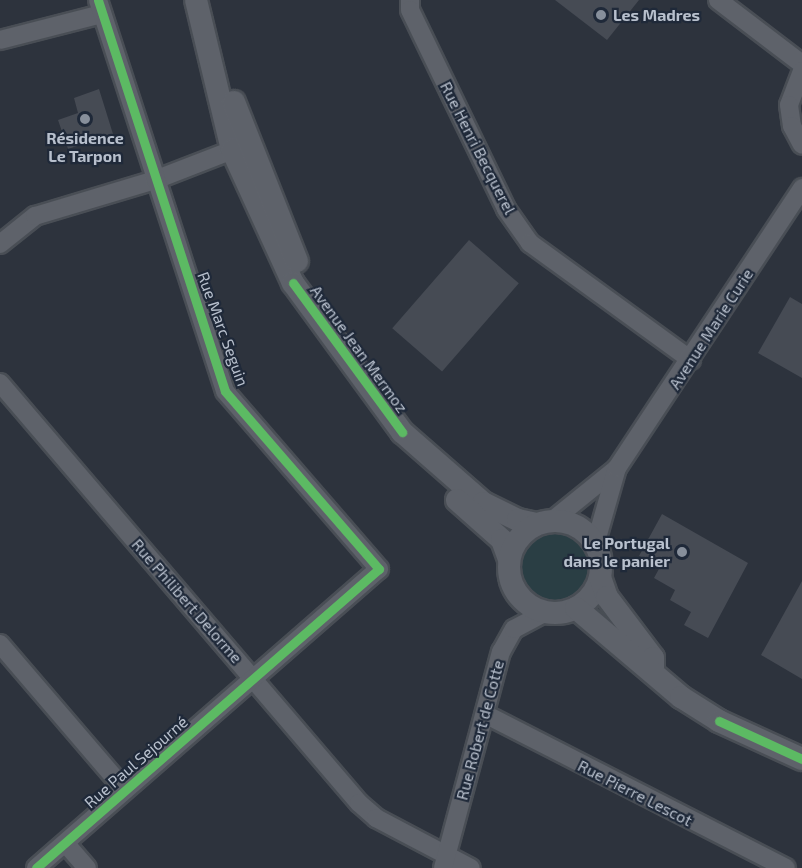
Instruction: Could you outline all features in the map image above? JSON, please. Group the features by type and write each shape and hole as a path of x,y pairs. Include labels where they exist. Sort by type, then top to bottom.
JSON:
{"street":[{"name":"Avenue Jean Mermoz","path":"196,0 234,145 292,283 402,432 420,464 502,540 509,559"},
{"name":"Avenue Jean Mermoz","path":"203,0 234,145 288,242 339,346"},
{"name":"Rue Henri Becquerel","path":"410,0 410,10 506,209 530,243 691,360"},
{"path":"718,0 802,64"},
{"path":"0,40 100,7"},
{"name":"Rue Marc Seguin","path":"100,7 225,391 380,569 256,680"},
{"path":"802,71 789,105 792,126 802,146"},
{"path":"0,244 35,216 155,180 234,145"},
{"name":"Avenue Marie Curie","path":"545,522 617,468 691,360 802,188"},
{"name":"Rue Philibert Delorme","path":"0,382 359,803 376,818 445,862 471,868"},
{"name":"Avenue Jean Mermoz","path":"402,432 483,503 518,520 545,522"},
{"name":"Avenue Marie Curie","path":"596,545 617,468"},
{"path":"600,577 595,590 576,608 546,612 521,598 513,587 509,559 519,538 545,522 578,527 596,545 600,577 607,597 652,658 653,669"},
{"path":"576,608 610,633 636,662 653,669 681,697 719,721 802,759"},
{"name":"Rue Robert de Cotte","path":"445,862 501,652 514,629 546,612"},
{"path":"0,644 124,790"},
{"name":"Rue Paul Sejourné","path":"36,868 66,844 124,790 256,680"},
{"name":"Rue Pierre Lescot","path":"485,714 786,868"},
{"path":"66,844 87,868"}],"shaded area":[{"path":"554,531 574,537 584,547 590,567 584,587 574,597 554,603 534,597 524,587 518,567 524,547 534,537"}],"building":[{"name":"Les Madres","path":"555,0 639,0 607,40"},
{"name":"Résidence Le Tarpon","path":"99,89 113,134 68,149 58,120 78,113 74,98"},
{"path":"469,240 519,283 442,372 392,328"},
{"path":"790,297 802,304 802,378 758,353"},
{"path":"662,514 748,563 708,638 684,625 691,612 670,600 675,590 654,578 660,567 639,556"},
{"path":"802,581 802,679 761,655"}],"cycle path":[{"path":"36,868 379,569 225,391 98,0"},
{"path":"293,283 402,432"},
{"path":"719,721 802,759"}],"place":[{"name":"Les Madres","path":"601,15"},
{"name":"Résidence Le Tarpon","path":"85,119"},
{"name":"Le Portugal dans le panier","path":"682,552"}]}
